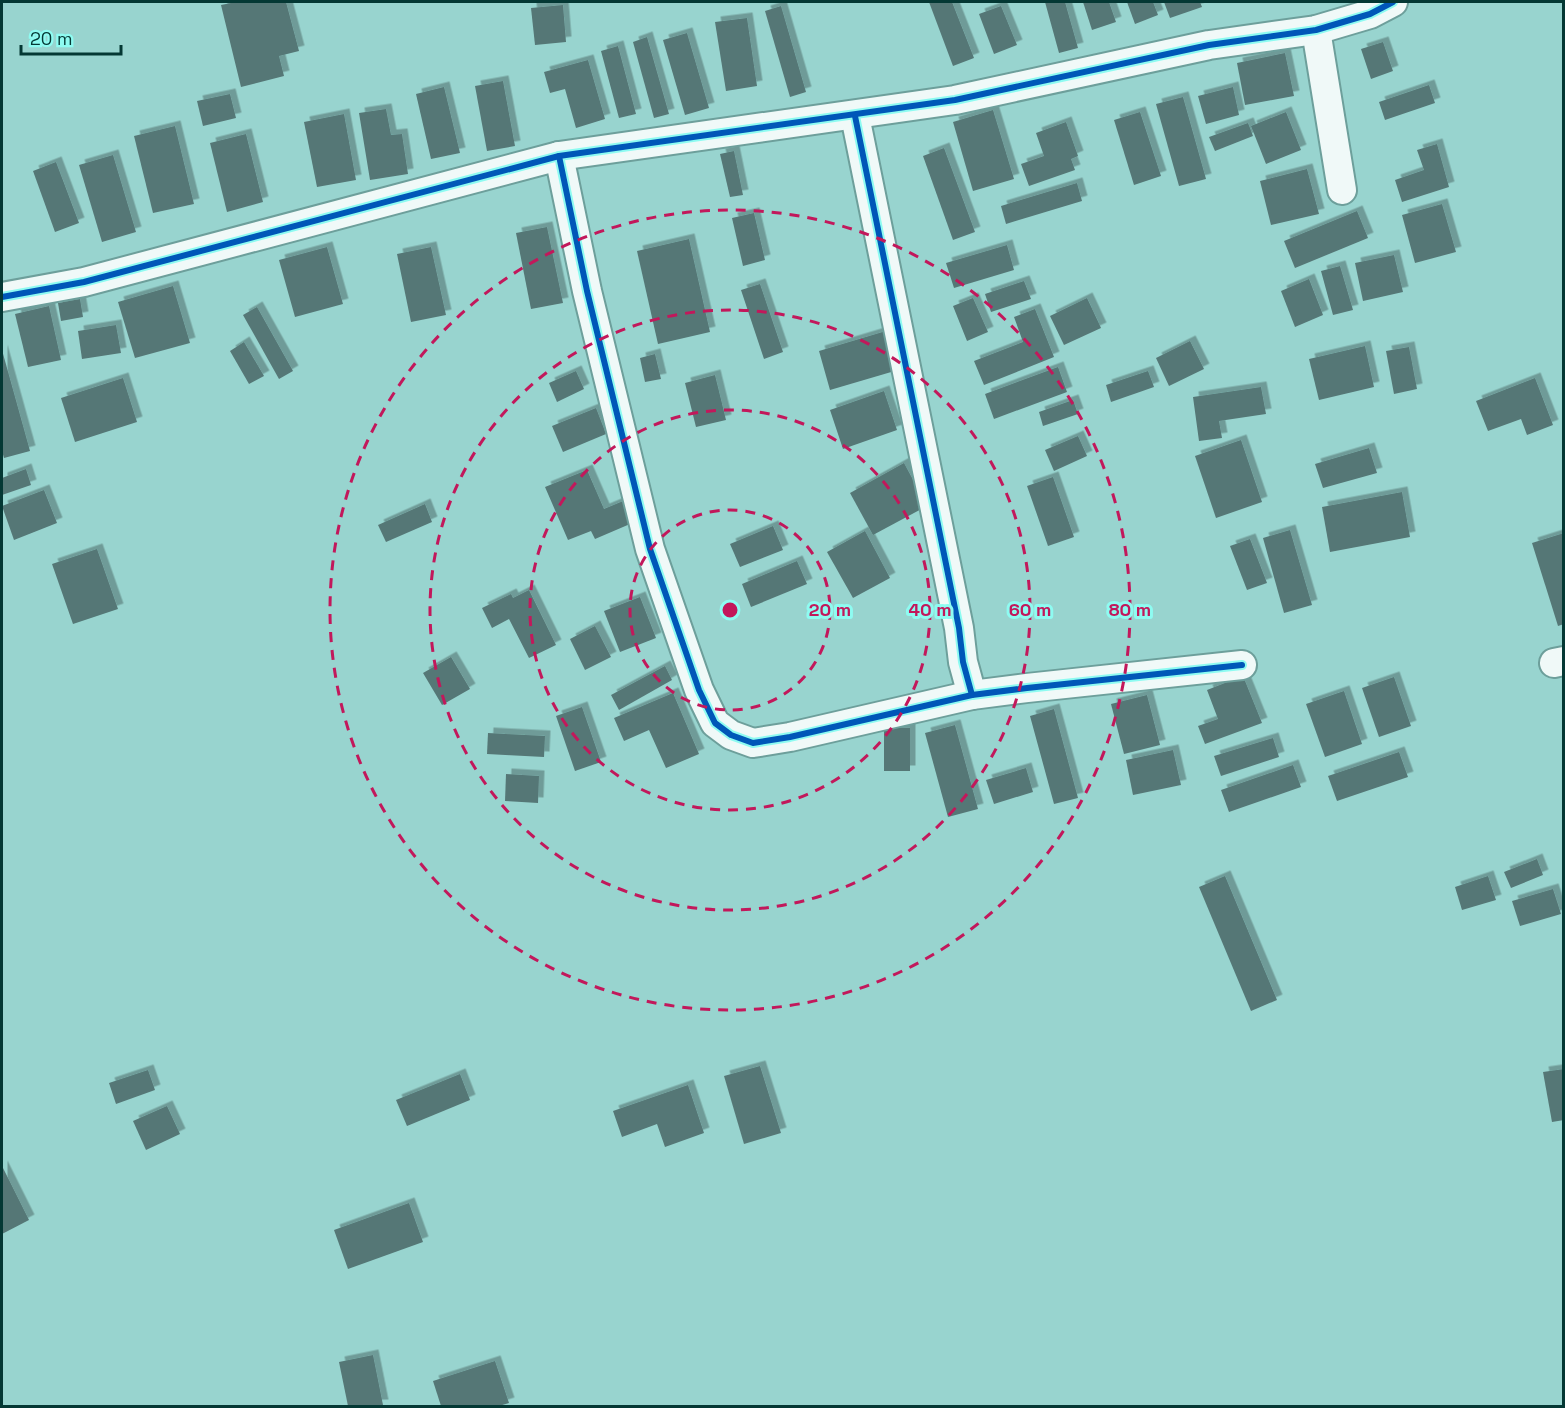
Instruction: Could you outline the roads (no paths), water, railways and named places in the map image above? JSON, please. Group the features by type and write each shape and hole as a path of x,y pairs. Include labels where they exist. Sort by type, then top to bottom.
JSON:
{"street":[{"path":"2,297 84,282 559,156 855,116 955,100 1209,45 1316,30 1370,14 1393,2"},
{"path":"1316,30 1342,190"},
{"path":"855,116 956,616 963,662 972,696"},
{"path":"559,156 586,291 650,549 699,690 715,723 731,735 753,743 790,737 972,696 1242,665"}]}
